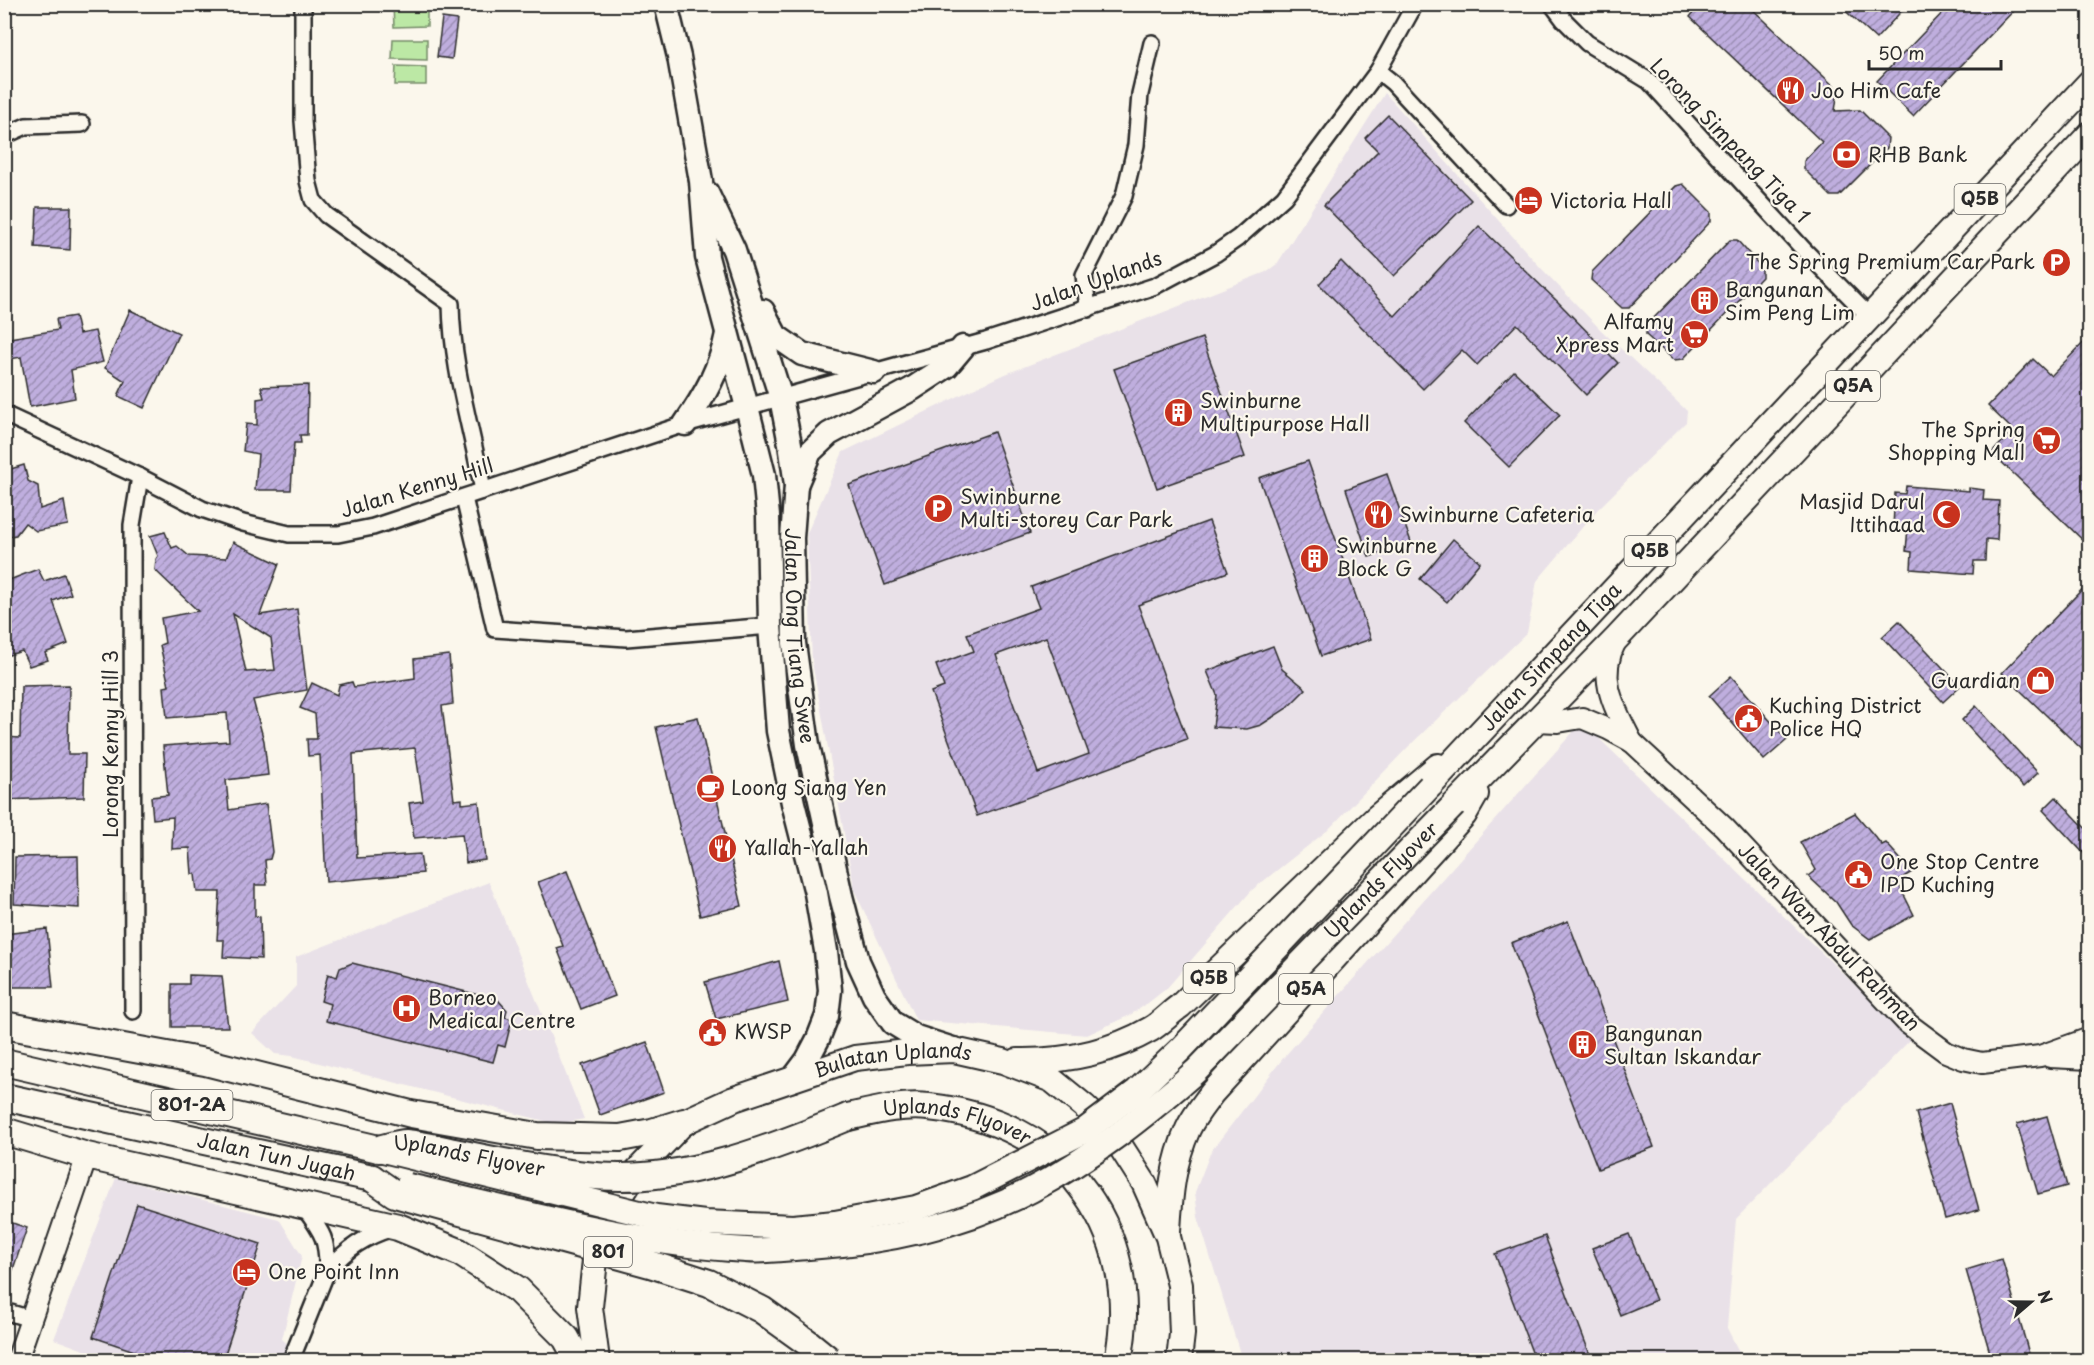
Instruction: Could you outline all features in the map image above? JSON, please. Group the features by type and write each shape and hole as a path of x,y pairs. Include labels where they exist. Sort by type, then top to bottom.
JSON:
{"highway":[{"path":"4,1025 205,1062 411,1113 537,1136 620,1138 652,1132 684,1122"},
{"name":"Jalan Tun Jugah","path":"4,1062 379,1149"},
{"name":"Jalan Tun Jugah","path":"4,1097 372,1178"},
{"name":"Uplands Flyover","path":"379,1149 404,1143 546,1170 588,1176 620,1177 661,1174 709,1166 766,1150 848,1117 888,1107 928,1107 993,1121 1022,1134 1060,1161 1101,1215 1112,1240 1124,1302 1120,1348"},
{"path":"4,1131 87,1156 398,1227 459,1252 518,1290 566,1338 578,1360"},
{"name":"Uplands Flyover","path":"372,1178 395,1194 650,1264 709,1283 762,1310 829,1360"}],"main road":[{"name":"Jalan Ong Tiang Swee","path":"666,4 701,181 707,257 747,407 766,492 770,626 778,730 793,803 816,893 830,990 827,1016 818,1039 807,1060 792,1080"},
{"name":"Jalan Simpang Tiga","path":"1430,786 2090,82"},
{"name":"Jalan Simpang Tiga","path":"1454,805 1617,638 2090,134"},
{"name":"Jalan Ong Tiang Swee","path":"701,181 734,250 781,398 796,485 792,538 794,643 808,745 841,896 858,961 874,996 893,1023 916,1036 954,1050"},
{"path":"734,250 776,336 802,354 874,372"},
{"path":"685,424 714,378 723,355 727,333"},
{"path":"796,485 810,452 829,434 912,389 947,366 963,348"},
{"name":"Q5B","path":"1003,1060 1049,1062 1084,1056 1152,1029 1180,1006 1376,818 1426,775 1470,743"},
{"name":"Q5A","path":"1168,1237 1170,1192 1177,1157 1189,1127 1212,1093 1464,815 1494,764"},
{"name":"Uplands Flyover","path":"379,1149 656,1217 705,1224 793,1227 835,1223 916,1208 972,1188 1074,1137 1137,1091 1190,1040 1430,786"},
{"name":"Uplands Flyover","path":"372,1178 649,1239 748,1251 837,1245 918,1231 971,1215 1030,1190 1094,1153 1155,1108 1196,1071 1454,805"},
{"name":"Bulatan Uplands","path":"597,1360 590,1308 596,1260 611,1212 636,1172 684,1122 734,1100 855,1058 954,1050 1003,1060 1052,1080 1112,1133 1144,1184 1168,1237 1180,1284 1182,1334 1179,1360"}],"street":[{"path":"303,4 303,121 308,181 313,200 326,215 431,292 451,304 452,338 463,403 483,491"},
{"name":"Jalan Uplands","path":"747,407 963,348 1088,309 1155,286 1215,254 1238,238 1284,197 1378,71 1415,4"},
{"name":"Lorong Simpang Tiga 1","path":"1552,4 1587,43 1649,81 1805,251 1870,316"},
{"path":"1088,309 1084,275 1124,196 1136,145 1140,94 1152,43"},
{"path":"1378,71 1393,83 1506,205"},
{"path":"4,136 26,126 82,123"},
{"name":"Jalan Kenny Hill","path":"4,414 140,477 202,509 243,524 290,534 339,534 374,527 685,424 747,407"},
{"name":"Lorong Kenny Hill 3","path":"133,1011 132,525 140,477"},
{"path":"464,498 495,628 626,638 770,626"},
{"path":"1617,638 1608,656 1606,675 1611,701 1632,742"},
{"path":"1536,721 1558,722 1582,718 1632,742"},
{"name":"Jalan Wan Abdul Rahman","path":"1632,742 1724,827 1907,1023 1946,1052 1982,1063 2040,1056 2090,1038"},
{"path":"2040,1056 2090,1059"},
{"path":"17,1360 87,1156"},
{"path":"303,1206 321,1231 327,1256 327,1271"},
{"path":"291,1360 327,1271 350,1247 363,1239 398,1227"},
{"path":"4,1311 31,1319"}],"shaded area":[{"path":"1385,93 1540,267 1602,331 1687,411 1686,422 1597,510 1537,581 1527,633 1409,746 1328,830 1252,890 1167,988 1148,1003 1130,1015 1087,1035 916,1020 855,892 812,662 807,533 843,452 998,377 1266,272 1277,264"},
{"path":"1582,722 1911,1039 1736,1219 1727,1328 1743,1360 1242,1360 1198,1217 1195,1192 1211,1151 1284,1057"},
{"name":"Borneo Medical Centre","path":"489,882 584,1119 557,1124 292,1056 275,1054 252,1033 296,986 296,957"},
{"path":"116,1178 279,1219 302,1256 282,1339 305,1360 111,1360 54,1339"}],"green space":[{"path":"393,5 427,5 427,26 394,27"},
{"path":"393,39 427,39 427,60 392,59"},
{"path":"396,66 426,67 426,85 395,85"}],"building":[{"path":"1700,4 1747,4 1838,90 1835,111 1860,110 1888,138 1887,148 1839,196 1831,196 1804,169 1804,161 1822,142 1690,17"},
{"path":"1838,4 1908,4 1876,39"},
{"path":"1951,4 2020,4 1913,116 1877,81"},
{"path":"442,18 457,20 452,59 437,57"},
{"path":"1388,115 1471,200 1394,276 1324,205 1378,151 1365,138"},
{"path":"1683,184 1711,212 1711,221 1629,308 1622,308 1591,280 1592,272 1676,186"},
{"path":"37,207 71,207 70,250 35,247"},
{"path":"1479,226 1618,363 1586,395 1517,324 1477,365 1462,350 1423,389 1319,284 1341,261 1395,316"},
{"name":"Bangunan Sim Peng Lim","path":"1730,240 1737,240 1762,268 1762,277 1683,359 1674,360 1646,335 1646,326"},
{"path":"130,310 179,333 144,408 118,396 125,381 105,368"},
{"path":"75,316 79,334 95,331 103,362 71,370 75,398 30,407 21,357 4,360 4,339 58,330 56,319"},
{"name":"The Spring Shopping Mall","path":"2090,336 2090,547 1992,453 2013,430 1988,406 2033,359 2051,376"},
{"name":"Swinburne Multipurpose Hall","path":"1202,338 1245,457 1157,488 1114,369"},
{"path":"1514,371 1560,415 1509,467 1464,423"},
{"path":"308,385 307,435 300,435 301,443 294,443 291,490 255,490 258,454 243,451 246,424 257,425 257,399 264,398 261,387"},
{"name":"Swinburne Multi-storey Car Park","path":"994,432 1030,533 885,585 849,485"},
{"name":"Swinburne Block G","path":"1308,461 1371,639 1321,656 1259,478"},
{"path":"24,465 28,481 38,486 40,509 64,501 68,525 36,531 25,523 16,535 4,537 4,471"},
{"name":"Swinburne Cafeteria","path":"1387,474 1411,542 1369,557 1346,489"},
{"name":"Masjid Darul Ittihaad","path":"1906,486 1984,490 1983,500 1999,501 1997,540 1986,539 1985,561 1974,561 1973,574 1911,569 1912,552 1906,551 1908,527 1893,526 1895,493 1905,494"},
{"path":"1209,521 1228,572 1138,605 1187,739 977,816 931,692 944,687 936,665 974,651 967,634 1039,608 1031,587","holes":["1046,637 1089,754 1038,773 996,655"]},
{"path":"165,532 172,548 177,546 189,556 226,558 233,542 279,564 260,615 297,609 307,690 253,700 264,741 268,775 226,780 229,810 266,804 272,852 270,859 265,860 267,885 255,885 255,916 260,917 261,959 223,957 224,940 217,940 220,892 197,892 195,874 192,874 190,848 172,849 173,817 153,819 151,797 168,795 163,746 229,741 227,713 167,718 164,687 169,686 160,645 165,643 161,618 198,611 155,570 158,556 150,536","holes":["233,614 271,638 275,670 246,672"]},
{"path":"1453,539 1480,562 1447,602 1420,579"},
{"path":"38,569 44,581 64,574 71,594 53,601 68,644 45,653 48,660 29,666 22,651 9,655 4,643 4,582"},
{"path":"2090,581 2090,757 2002,673"},
{"path":"1899,621 1960,686 1943,702 1882,637"},
{"path":"1273,646 1282,669 1306,689 1287,708 1261,725 1247,729 1213,727 1217,695 1207,671"},
{"path":"449,655 453,704 442,706 454,800 462,799 462,804 479,802 485,860 466,863 462,834 414,838 409,803 423,801 415,748 353,754 357,858 420,854 423,873 326,882 320,755 308,756 307,739 317,739 315,714 300,708 312,683 337,695 339,685 352,682 354,687 415,678 414,659"},
{"name":"Kuching District Police HQ","path":"1731,676 1787,740 1764,760 1709,696"},
{"path":"69,685 68,754 85,754 84,797 4,800 4,737 20,738 21,686"},
{"path":"1976,706 2038,773 2023,787 1962,720"},
{"path":"698,717 742,906 700,916 656,727"},
{"path":"2056,797 2090,833 2090,860 2043,810"},
{"name":"One Stop Centre IPD Kuching","path":"1855,813 1882,845 1886,843 1912,872 1897,881 1914,915 1870,939 1851,925 1836,902 1808,876 1816,870 1800,842"},
{"path":"78,856 79,908 14,904 15,857"},
{"path":"567,871 615,996 581,1009 557,948 563,946 538,882"},
{"name":"Bangunan Sultan Iskandar","path":"1568,921 1654,1147 1598,1169 1511,943"},
{"path":"47,929 53,987 4,987 4,934"},
{"path":"779,961 788,1002 716,1019 705,982"},
{"path":"352,963 498,1000 507,1010 505,1017 512,1019 505,1047 498,1045 493,1062 326,1021 330,1004 321,1001 328,974 337,977 340,968"},
{"path":"189,975 222,976 228,1027 172,1027 172,984 189,984"},
{"path":"647,1042 664,1092 600,1115 582,1065"},
{"path":"1950,1103 1979,1210 1945,1219 1916,1113"},
{"path":"2047,1116 2067,1186 2038,1194 2017,1124"},
{"path":"137,1204 261,1244 223,1360 161,1360 93,1337"},
{"path":"4,1220 27,1228 7,1287 4,1286"},
{"path":"1629,1234 1656,1300 1620,1315 1592,1248"},
{"path":"1545,1236 1592,1360 1535,1360 1495,1254"},
{"path":"2002,1259 2030,1357 2017,1360 1992,1360 1966,1270"}],"place":[{"name":"Joo Him Cafe","path":"1790,91"},
{"name":"RHB Bank","path":"1847,155"},
{"name":"Victoria Hall","path":"1529,201"},
{"name":"The Spring Premium Car Park","path":"2056,262"},
{"name":"Bangunan Sim Peng Lim","path":"1704,301"},
{"name":"Alfamy Xpress Mart","path":"1695,334"},
{"name":"Swinburne Multipurpose Hall","path":"1179,413"},
{"name":"The Spring Shopping Mall","path":"2046,441"},
{"name":"Swinburne Multi-storey Car Park","path":"939,509"},
{"name":"Masjid Darul Ittihaad","path":"1946,514"},
{"name":"Swinburne Cafeteria","path":"1378,515"},
{"name":"Swinburne Block G","path":"1315,558"},
{"name":"Guardian","path":"2041,681"},
{"name":"Kuching District Police HQ","path":"1748,718"},
{"name":"Loong Siang Yen","path":"710,788"},
{"name":"Yallah-Yallah","path":"723,848"},
{"name":"One Stop Centre IPD Kuching","path":"1859,874"},
{"name":"Borneo Medical Centre","path":"407,1009"},
{"name":"KWSP","path":"713,1032"},
{"name":"Bangunan Sultan Iskandar","path":"1583,1045"},
{"name":"One Point Inn","path":"247,1272"}]}
